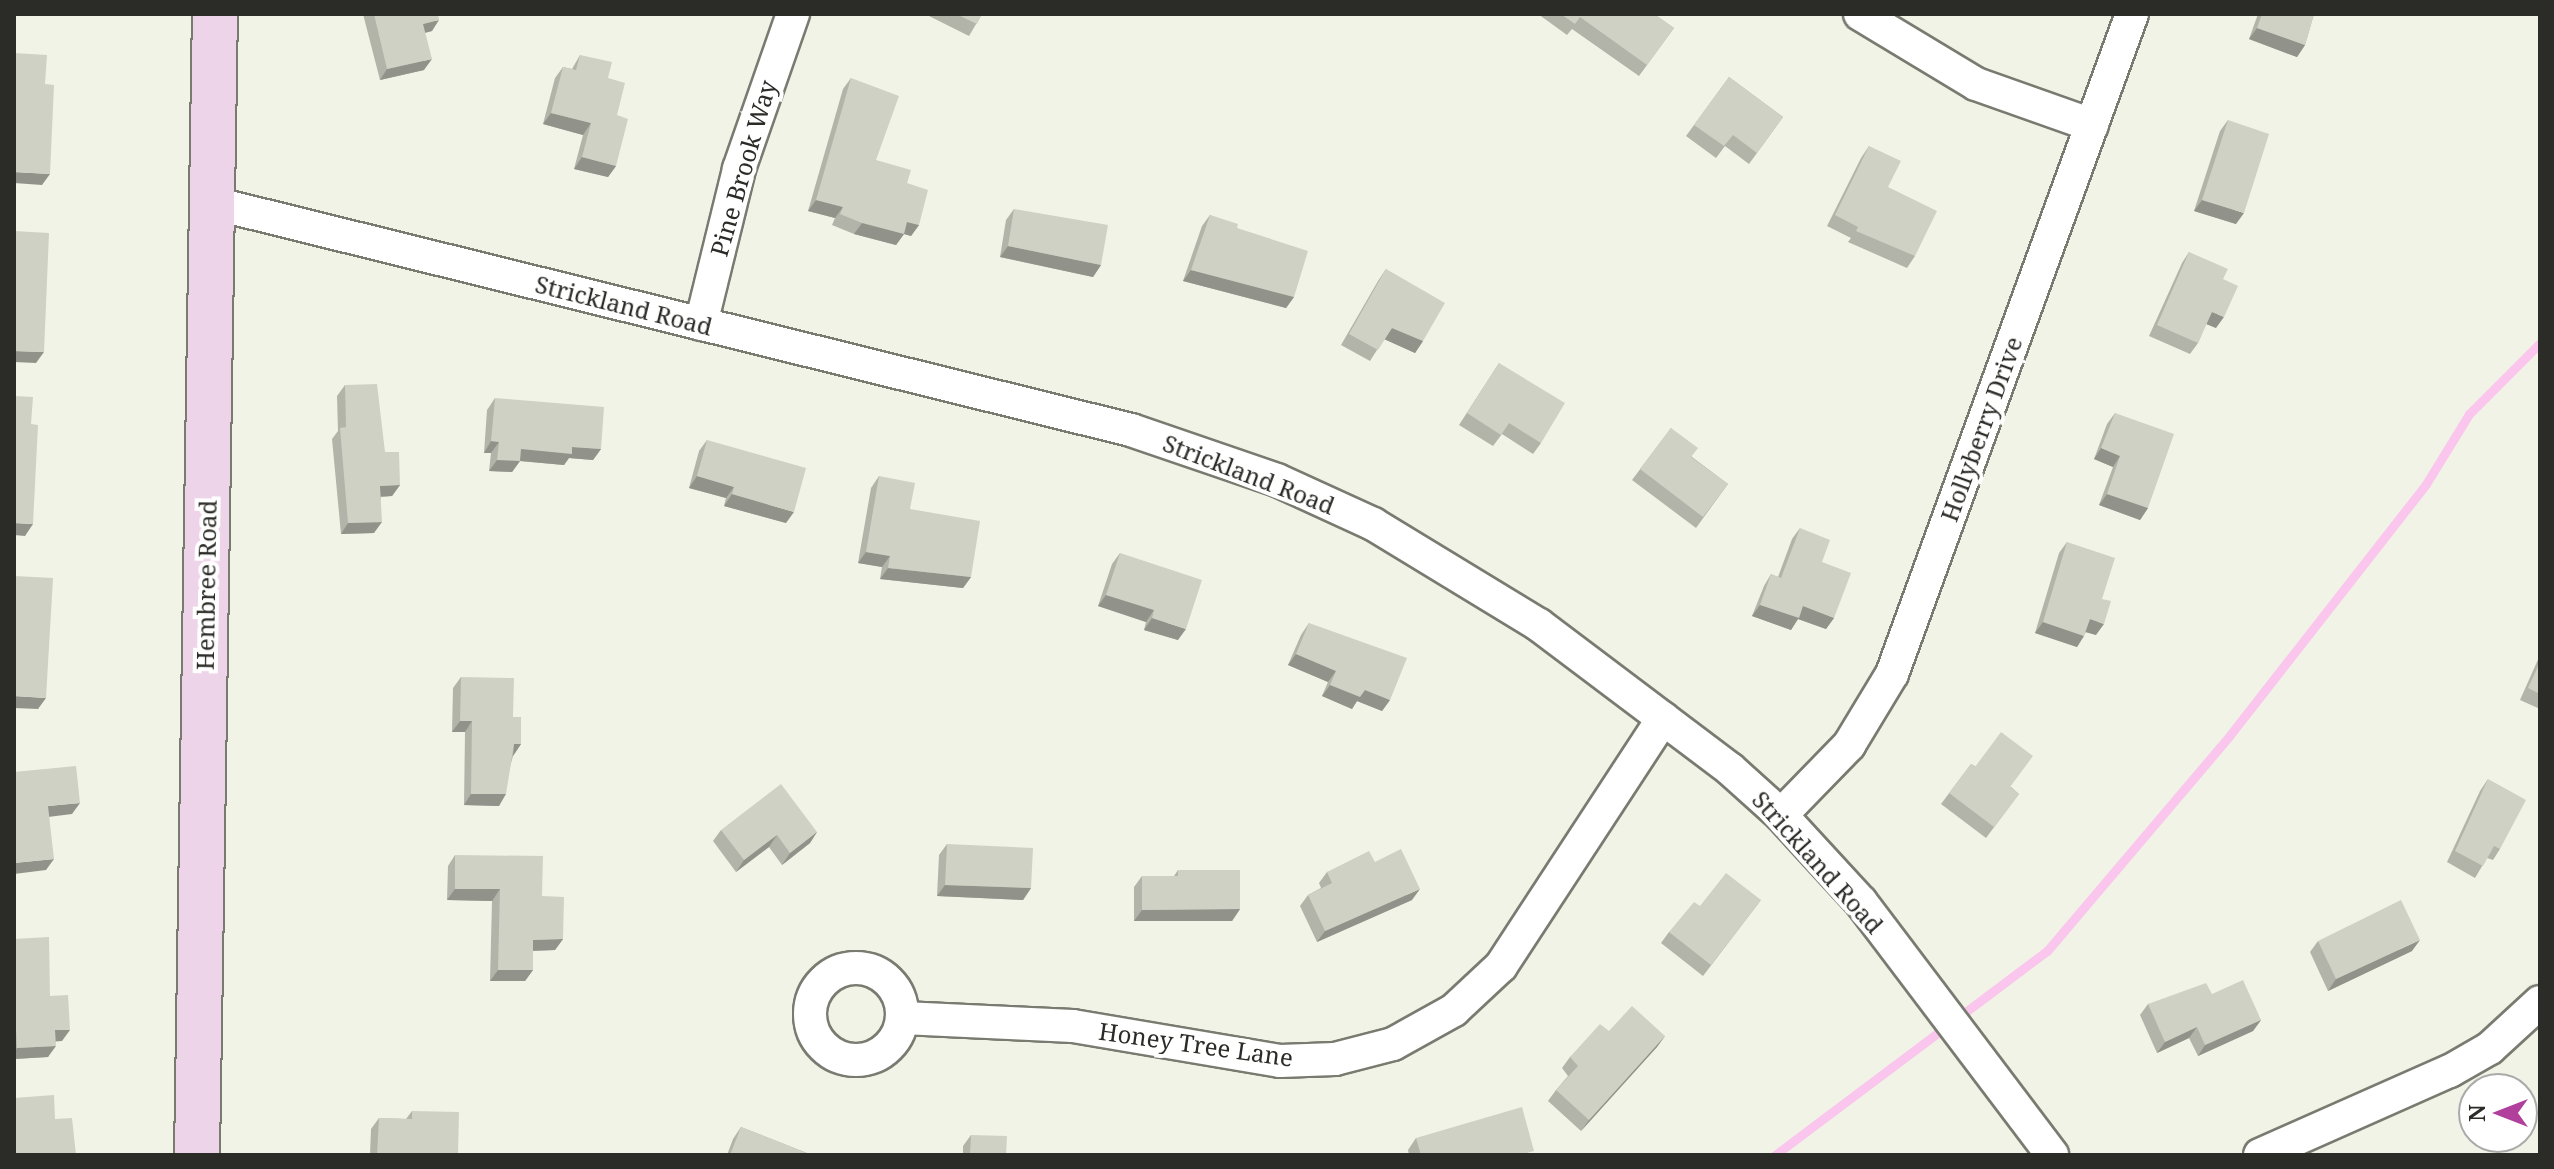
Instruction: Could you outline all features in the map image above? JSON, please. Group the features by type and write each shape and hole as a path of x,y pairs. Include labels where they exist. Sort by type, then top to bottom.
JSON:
{"street":[{"name":"Hembree Road","path":"197,1155 215,14"},
{"name":"Pine Brook Way","path":"701,324 739,169 793,14"},
{"path":"1860,14 1976,84 2092,125"},
{"name":"Hollyberry Drive","path":"1781,815 1849,745 1892,674 2132,14"},
{"name":"Strickland Road","path":"213,203 1131,430 1277,480 1373,524 1465,576 1663,718 1781,815 1861,902 2052,1155"},
{"name":"Honey Tree Lane","path":"903,1018 1073,1026 1280,1061 1335,1059 1393,1044 1454,1010 1501,966 1663,718"},
{"path":"2260,1155 2450,1071 2490,1048 2540,1002"}],"building":[{"path":"374,14 438,14 439,20 423,24 432,59 387,69"},
{"path":"956,14 982,14 977,24"},
{"path":"1561,14 1654,14 1674,28 1647,65 1580,17 1575,24"},
{"path":"2262,14 2314,14 2305,45 2257,28"},
{"path":"14,53 47,55 45,84 54,85 50,174 14,172"},
{"path":"580,55 612,62 608,78 625,83 617,115 628,119 616,166 582,157 591,123 551,113 563,67 576,70"},
{"path":"1729,77 1783,117 1757,153 1733,135 1724,146 1694,125"},
{"path":"851,78 899,96 876,160 911,170 907,183 928,190 919,225 907,222 904,234 862,223 840,214 843,207 816,200"},
{"path":"2228,120 2269,134 2244,213 2202,200"},
{"path":"1869,146 1901,161 1888,187 1937,211 1915,256 1856,231 1858,227 1835,215"},
{"path":"1014,209 1108,225 1101,265 1008,246"},
{"path":"1210,215 1238,224 1237,228 1308,251 1294,297 1191,270"},
{"path":"14,231 49,233 44,352 14,351"},
{"path":"2189,252 2228,269 2223,279 2238,286 2224,317 2212,312 2198,343 2157,325"},
{"path":"1386,269 1445,303 1423,341 1392,328 1378,350 1349,334"},
{"path":"1499,363 1565,403 1541,443 1509,423 1501,435 1467,413"},
{"path":"377,384 385,452 399,452 400,485 380,486 382,522 348,523 340,428 346,427 345,385"},
{"path":"14,396 33,397 31,424 38,425 33,524 14,523"},
{"path":"495,398 604,407 601,449 572,447 572,454 521,449 520,461 497,460 499,442 491,441"},
{"path":"2115,413 2174,434 2148,508 2107,494 2120,456 2101,448"},
{"path":"1671,428 1698,448 1691,457 1728,484 1703,517 1640,469"},
{"path":"707,440 806,468 794,512 732,494 734,487 697,476"},
{"path":"879,476 915,483 910,509 980,521 971,577 888,568 890,556 866,552"},
{"path":"1800,528 1830,540 1822,562 1851,573 1834,618 1803,606 1799,618 1760,605 1771,574 1781,578"},
{"path":"2067,542 2115,558 2102,599 2111,601 2104,624 2090,619 2084,636 2043,622"},
{"path":"1120,553 1202,580 1186,629 1152,618 1154,610 1106,595"},
{"path":"14,576 53,578 46,698 14,696"},
{"path":"1309,623 1407,658 1390,700 1365,690 1360,697 1330,685 1336,671 1296,654"},
{"path":"2540,662 2540,694 2528,688"},
{"path":"461,677 514,678 513,717 521,717 521,744 514,744 506,794 471,794 472,721 460,721"},
{"path":"2001,732 2033,756 2010,787 2019,794 1994,827 1949,793 1971,764 1975,767"},
{"path":"76,766 80,803 48,806 54,859 14,863 14,772"},
{"path":"2488,779 2526,800 2500,849 2494,846 2483,866 2455,851"},
{"path":"781,784 817,832 790,853 777,835 744,860 721,830"},
{"path":"947,844 1033,848 1031,888 945,885"},
{"path":"1401,849 1420,889 1325,931 1308,895 1332,883 1327,872 1369,851 1375,862"},
{"path":"455,855 543,856 542,896 564,897 563,939 533,940 533,970 498,970 500,889 455,889"},
{"path":"1178,870 1240,870 1240,909 1142,910 1142,876 1178,876"},
{"path":"1726,873 1761,900 1711,965 1669,932 1694,902 1700,906"},
{"path":"2401,900 2420,940 2336,979 2318,941"},
{"path":"49,937 50,996 68,995 70,1030 55,1030 56,1046 17,1048 14,1029 14,939"},
{"path":"2243,980 2261,1020 2205,1045 2197,1027 2165,1042 2148,1004 2206,983 2212,994"},
{"path":"1632,1006 1665,1036 1589,1120 1556,1090 1578,1066 1570,1057 1600,1024 1609,1031"},
{"path":"54,1095 55,1119 72,1118 76,1155 14,1155 14,1098"},
{"path":"1522,1107 1534,1151 1520,1155 1421,1155 1416,1138"},
{"path":"412,1111 459,1112 458,1155 377,1155 379,1118 412,1119"},
{"path":"741,1127 812,1155 730,1155"},
{"path":"971,1135 1007,1136 1006,1155 970,1155"}],"waterway":[{"path":"1775,1155 2047,951 2230,735 2426,484 2469,414 2540,343"}]}
